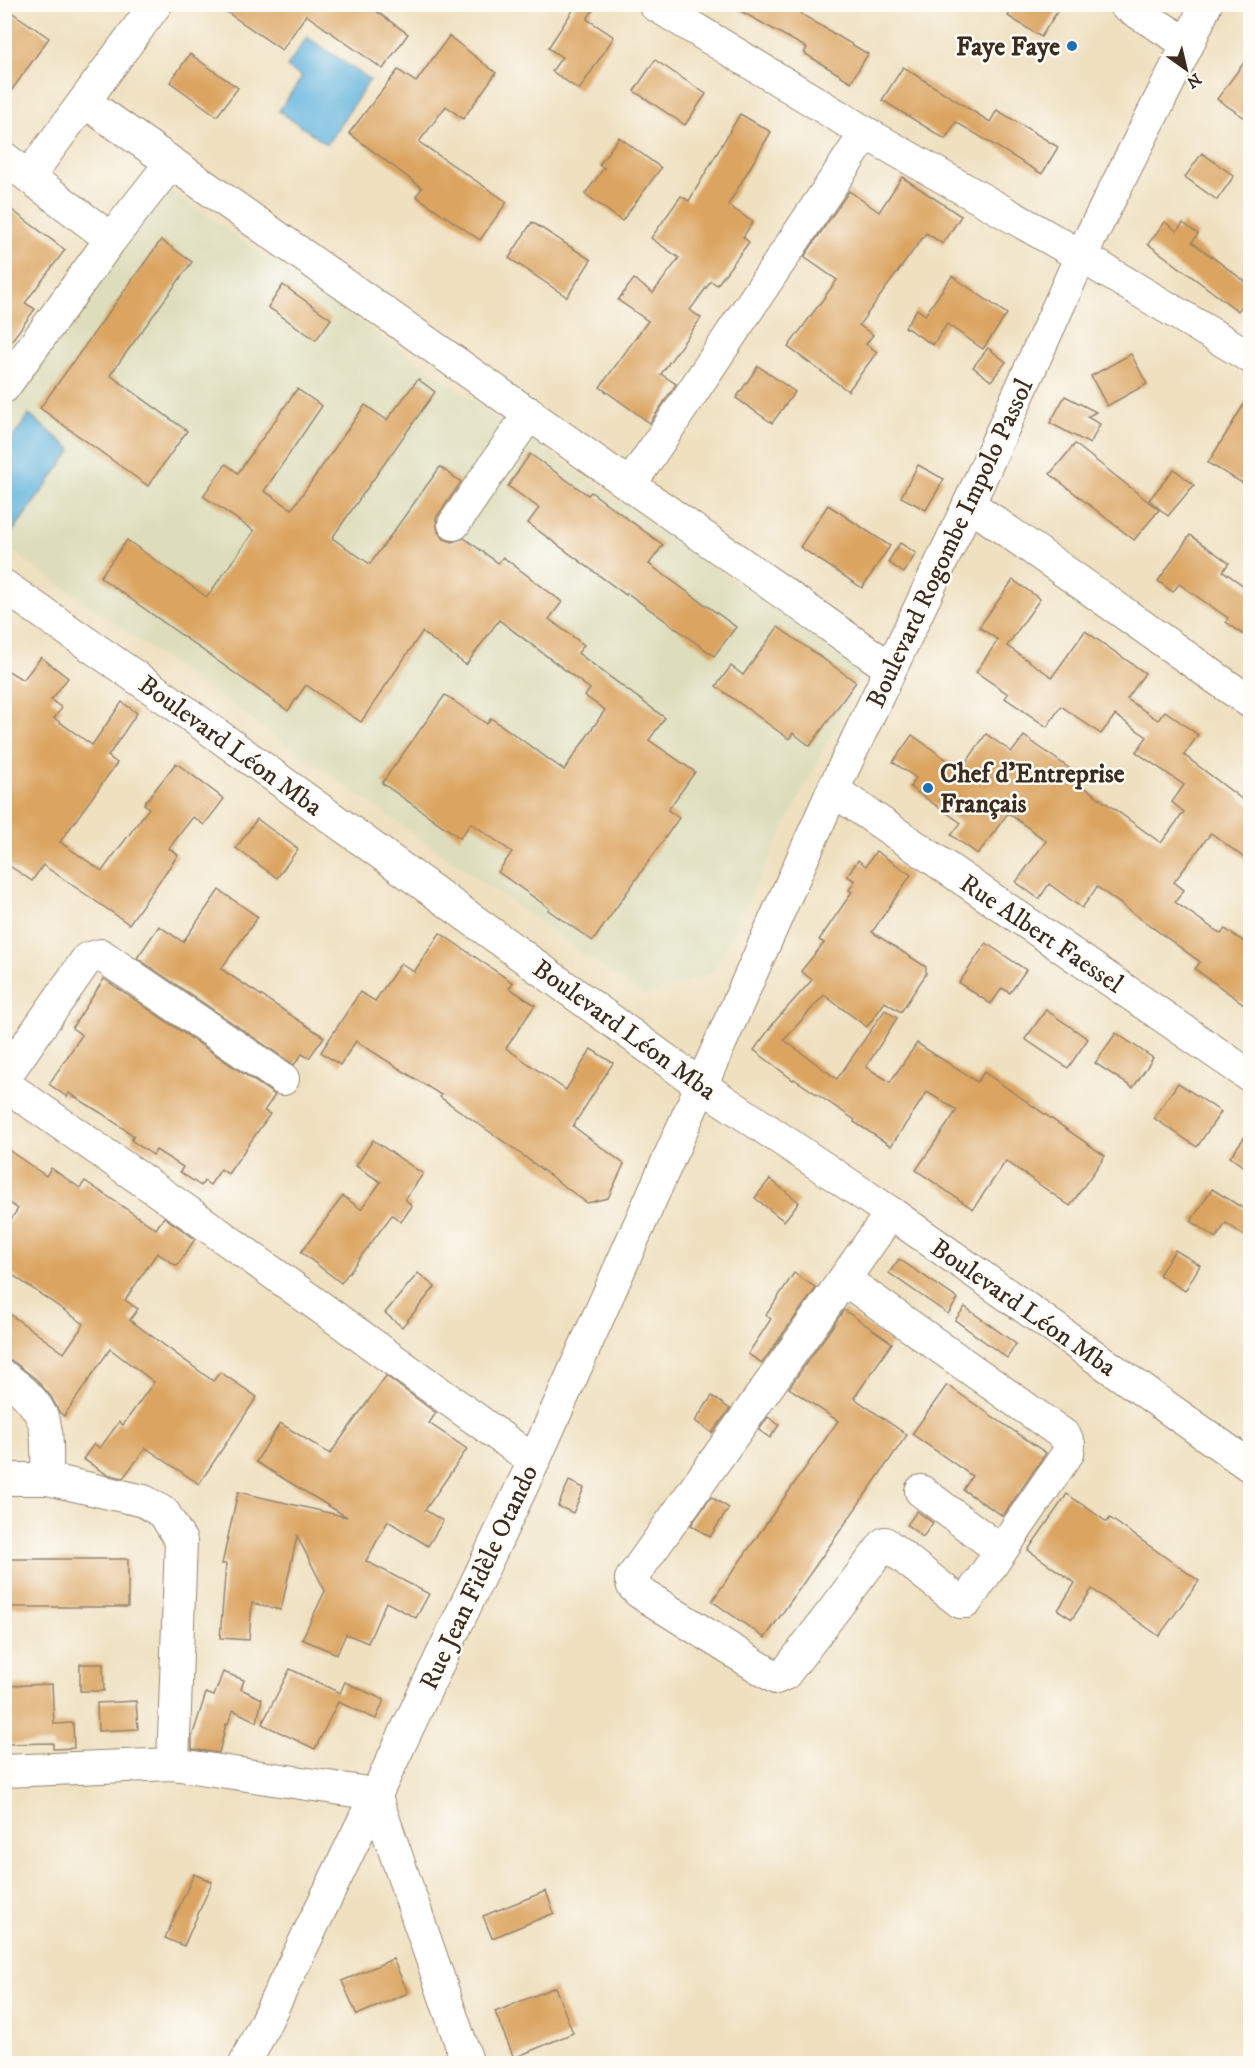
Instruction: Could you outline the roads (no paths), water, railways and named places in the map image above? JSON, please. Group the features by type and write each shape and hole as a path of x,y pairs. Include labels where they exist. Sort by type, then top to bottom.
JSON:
{"street":[{"path":"111,239 17,167 85,102 156,4"},
{"path":"654,4 866,133 1082,256 1251,357"},
{"path":"1124,4 1188,44"},
{"name":"Boulevard Rogombe Impolo Passol","path":"702,1086 833,790 969,504 1082,256 1206,4"},
{"path":"85,102 890,668"},
{"path":"630,484 866,133"},
{"path":"4,387 111,239 171,163"},
{"path":"454,524 530,414"},
{"path":"969,504 1251,702"},
{"name":"Boulevard Léon Mba","path":"4,586 169,700 702,1086 891,1213 1251,1466"},
{"name":"Rue Albert Faessel","path":"833,790 1251,1076"},
{"path":"4,1078 87,959 101,955 283,1078"},
{"path":"4,1084 198,1219 534,1461"},
{"name":"Rue Jean Fidèle Otando","path":"245,2064 534,1461 702,1086"},
{"path":"844,1280 1065,1436 1070,1444 1068,1453 966,1602 960,1602 885,1543 785,1674 776,1678 639,1592 633,1586 631,1579 891,1213"},
{"path":"4,1377 15,1384 34,1403 46,1429 47,1479"},
{"path":"4,1479 47,1479 144,1501 164,1514 181,1541 173,1764"},
{"path":"921,1491 1000,1550"},
{"path":"4,1771 173,1764 375,1794 468,2064"}],"water":[{"path":"307,37 370,80 327,144 279,111 302,77 287,67"},
{"path":"29,415 72,450 10,535 5,531 5,449"}],"place":[{"name":"Faye Faye","path":"1072,46"},
{"name":"Chef d'Entreprise Français","path":"928,788"}]}
